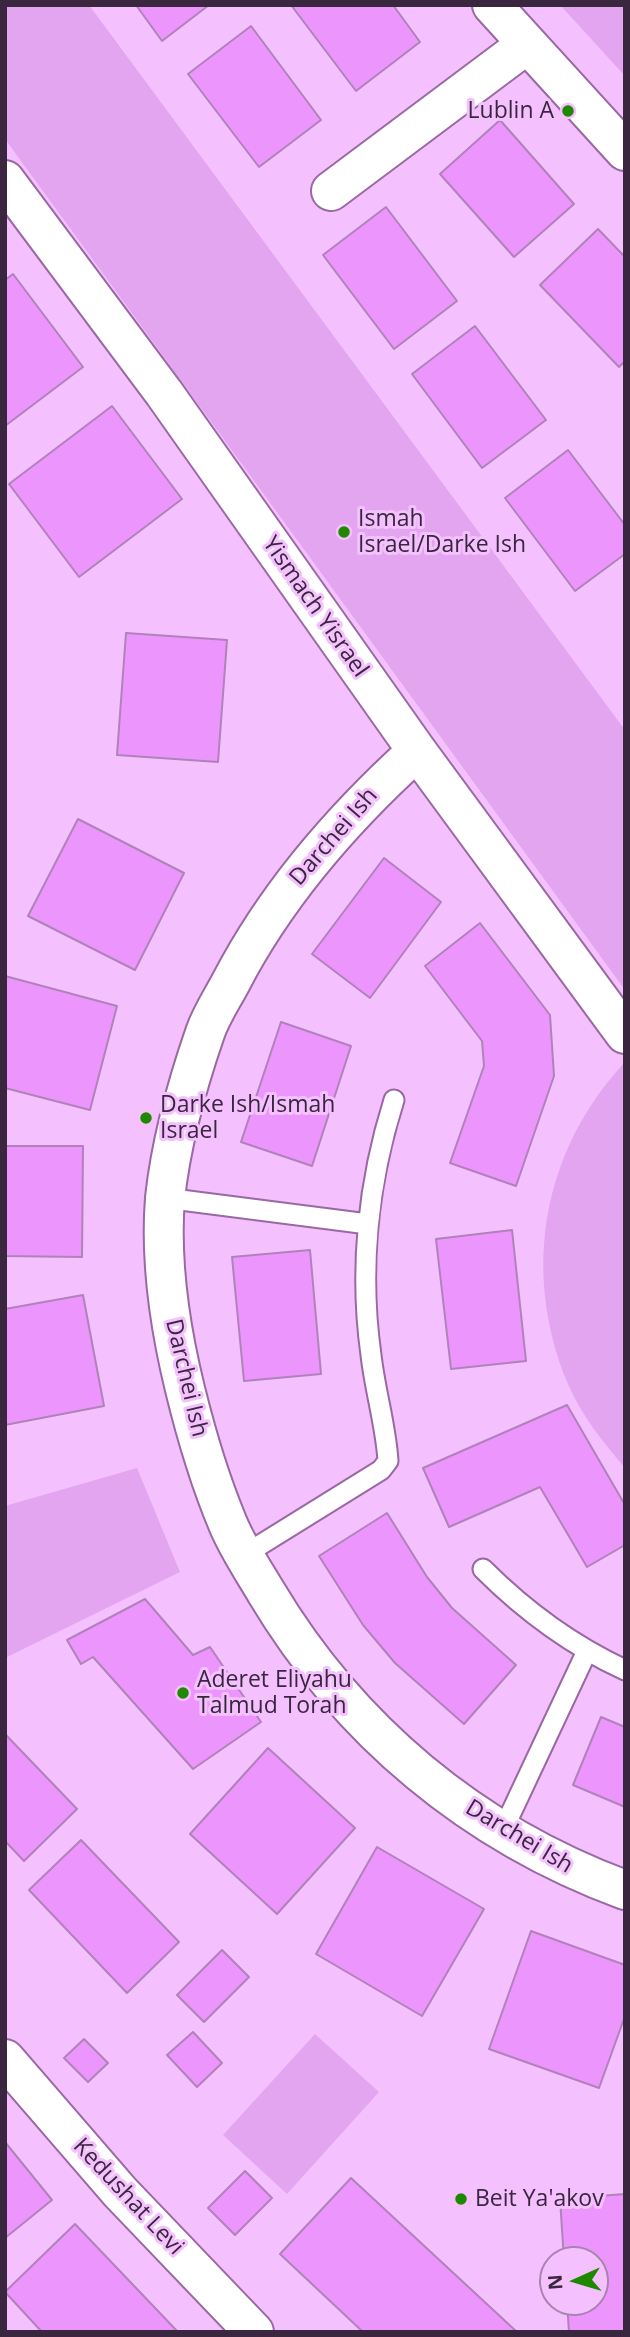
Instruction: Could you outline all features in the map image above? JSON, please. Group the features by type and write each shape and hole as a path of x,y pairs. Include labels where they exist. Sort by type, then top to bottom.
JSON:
{"street":[{"path":"492,5 625,152"},
{"path":"331,191 526,45"},
{"name":"Yismach Yisrael","path":"5,180 164,393 417,751 625,1034"},
{"name":"Darchei Ish","path":"417,751 372,792 285,892 251,943 206,1029 183,1107 166,1198 166,1258 173,1339 194,1428 228,1525 280,1616 326,1681 380,1739 434,1784 502,1832 576,1872 625,1891"},
{"name":"Kedushat Levi","path":"5,2059 120,2192 254,2332"}],"lane":[{"path":"244,1555 381,1470 388,1461 370,1352 366,1298 368,1224 376,1163 394,1100"},
{"path":"166,1198 368,1224"},
{"path":"483,1569 515,1600 587,1651 625,1670"},
{"path":"502,1832 587,1651"}],"shaded area":[{"path":"5,5 89,5 625,730 625,990 5,139"},
{"path":"560,5 625,5 625,76"},
{"path":"625,1062 625,1468 586,1417 568,1384 554,1342 545,1299 543,1256 548,1214 558,1173 574,1134 597,1097"},
{"path":"137,1468 180,1572 5,1658 5,1506"},
{"path":"315,2034 379,2092 287,2194 223,2135"}],"building":[{"path":"136,5 209,5 162,41"},
{"path":"291,5 393,5 420,42 356,91"},
{"path":"251,26 321,120 259,167 188,74"},
{"path":"500,120 574,204 514,257 440,174"},
{"path":"386,207 457,301 394,349 323,255"},
{"path":"598,229 625,257 625,361 619,367 540,285"},
{"path":"13,274 83,367 5,426 5,280"},
{"path":"475,326 546,420 482,468 412,374"},
{"path":"112,406 182,499 79,577 9,484"},
{"path":"568,450 625,525 625,554 575,591 505,498"},
{"path":"126,633 227,640 218,762 117,755"},
{"path":"78,819 184,873 135,970 28,916"},
{"path":"384,858 441,902 370,998 312,954"},
{"path":"480,923 550,1015 554,1076 516,1186 450,1163 484,1066 482,1041 425,966"},
{"path":"5,976 117,1006 90,1110 5,1088"},
{"path":"281,1022 351,1046 312,1166 241,1142"},
{"path":"5,1146 83,1146 82,1257 5,1256"},
{"path":"512,1230 526,1361 451,1369 436,1239"},
{"path":"310,1250 321,1374 244,1381 232,1257"},
{"path":"83,1295 104,1406 5,1425 5,1309"},
{"path":"567,1405 625,1505 625,1545 587,1567 540,1487 449,1527 423,1468"},
{"path":"387,1513 427,1577 452,1608 516,1665 464,1724 395,1663 363,1625 319,1556"},
{"name":"Aderet Eliyahu Talmud Torah","path":"145,1599 193,1655 210,1647 261,1722 193,1769 93,1657 81,1664 67,1640"},
{"path":"601,1717 625,1727 625,1807 573,1785"},
{"path":"5,1734 77,1809 24,1861 5,1841"},
{"path":"268,1748 355,1828 277,1914 190,1834"},
{"path":"81,1840 179,1942 127,1993 29,1890"},
{"path":"377,1847 484,1909 422,2016 316,1954"},
{"path":"531,1931 625,1965 625,2016 599,2088 489,2049"},
{"path":"222,1950 249,1977 204,2022 177,1995"},
{"path":"193,2032 222,2063 197,2087 167,2055"},
{"path":"84,2039 108,2063 88,2082 64,2058"},
{"path":"5,2142 52,2200 5,2238"},
{"path":"245,2171 272,2198 235,2235 208,2208"},
{"path":"351,2178 517,2332 363,2332 280,2254"},
{"path":"625,2194 625,2332 569,2332 568,2316 609,2316 609,2246 563,2246 560,2199"},
{"path":"75,2224 178,2332 42,2332 5,2292"}],"place":[{"name":"Lublin A","path":"568,111"},
{"name":"Ismah Israel/Darke Ish","path":"344,532"},
{"name":"Darke Ish/Ismah Israel","path":"146,1118"},
{"name":"Aderet Eliyahu Talmud Torah","path":"183,1693"},
{"name":"Beit Ya'akov","path":"461,2199"}]}
